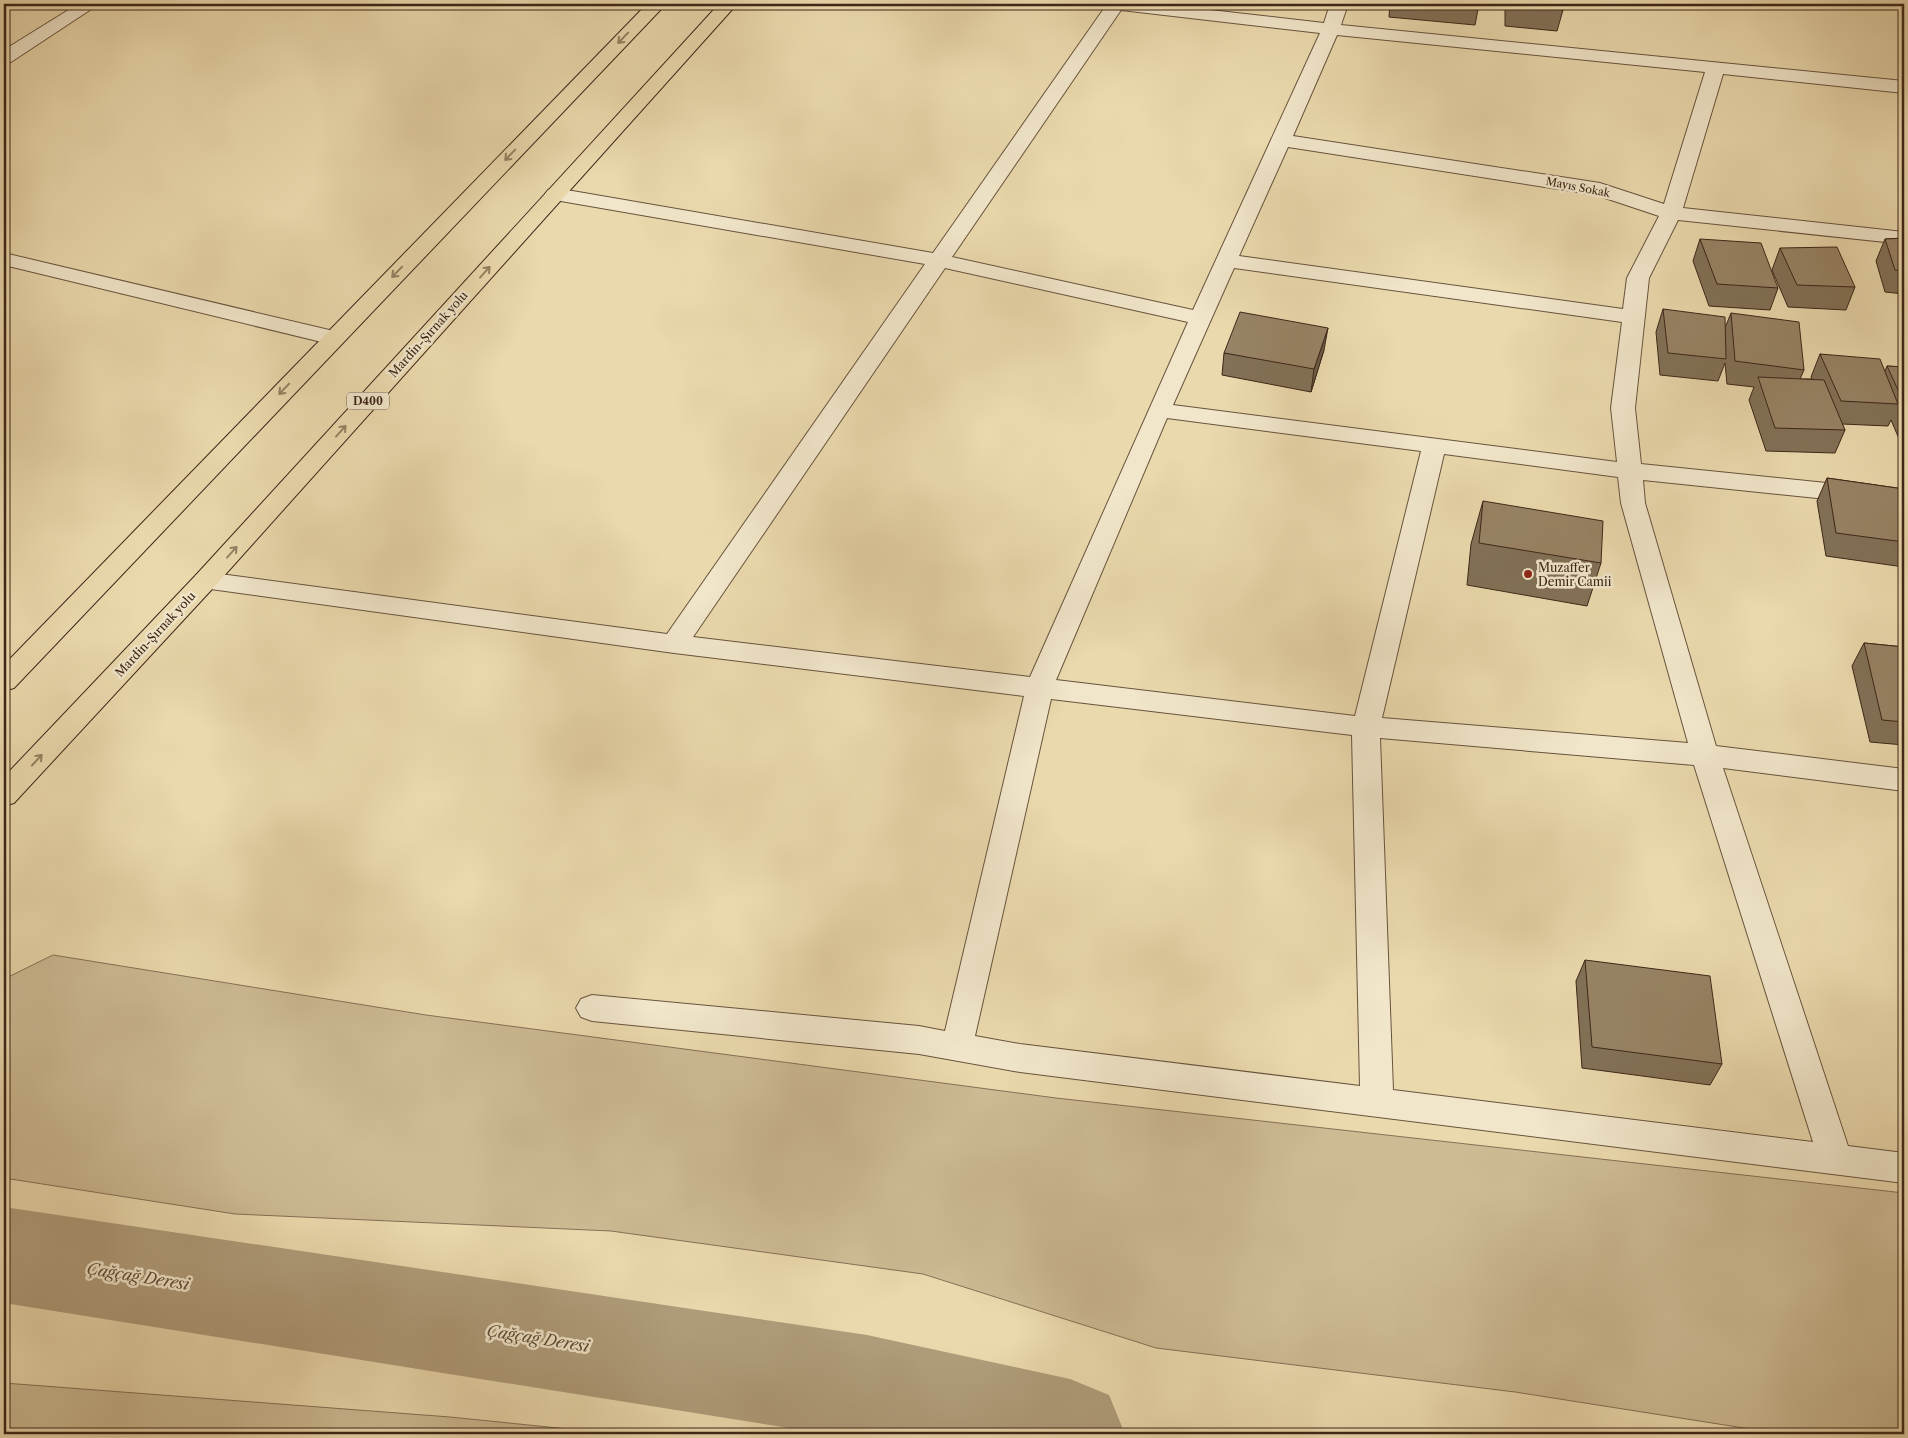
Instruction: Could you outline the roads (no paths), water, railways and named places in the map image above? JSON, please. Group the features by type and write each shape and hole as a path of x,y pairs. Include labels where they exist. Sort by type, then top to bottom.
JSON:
{"highway":[{"path":"4,681 657,4"},
{"name":"Mardin-Şırnak yolu","path":"4,795 205,581 728,4"}],"street":[{"path":"4,58 90,4"},
{"path":"1112,4 1331,30 1904,87"},
{"path":"674,644 1116,4"},
{"path":"957,1047 1040,686 1159,410 1331,30 1339,4"},
{"path":"1715,69 1671,212 1638,278 1623,408 1633,503 1705,755 1836,1160"},
{"name":"Mayıs Sokak","path":"1281,140 1600,189 1671,212 1904,238"},
{"path":"555,194 939,260 1200,318"},
{"path":"4,259 334,338"},
{"path":"1226,261 1634,317"},
{"path":"1159,410 1630,471 1904,499"},
{"path":"1377,1102 1366,727 1434,446"},
{"path":"205,581 674,644 1040,686 1366,727 1705,755 1904,780"},
{"path":"592,1008 919,1040 1020,1058 1904,1168"}],"waterway":[{"name":"Çağçağ Deresi","path":"4,1255 867,1388 1070,1434"}],"place":[{"name":"Muzaffer Demir Camii","path":"1528,574"}]}
